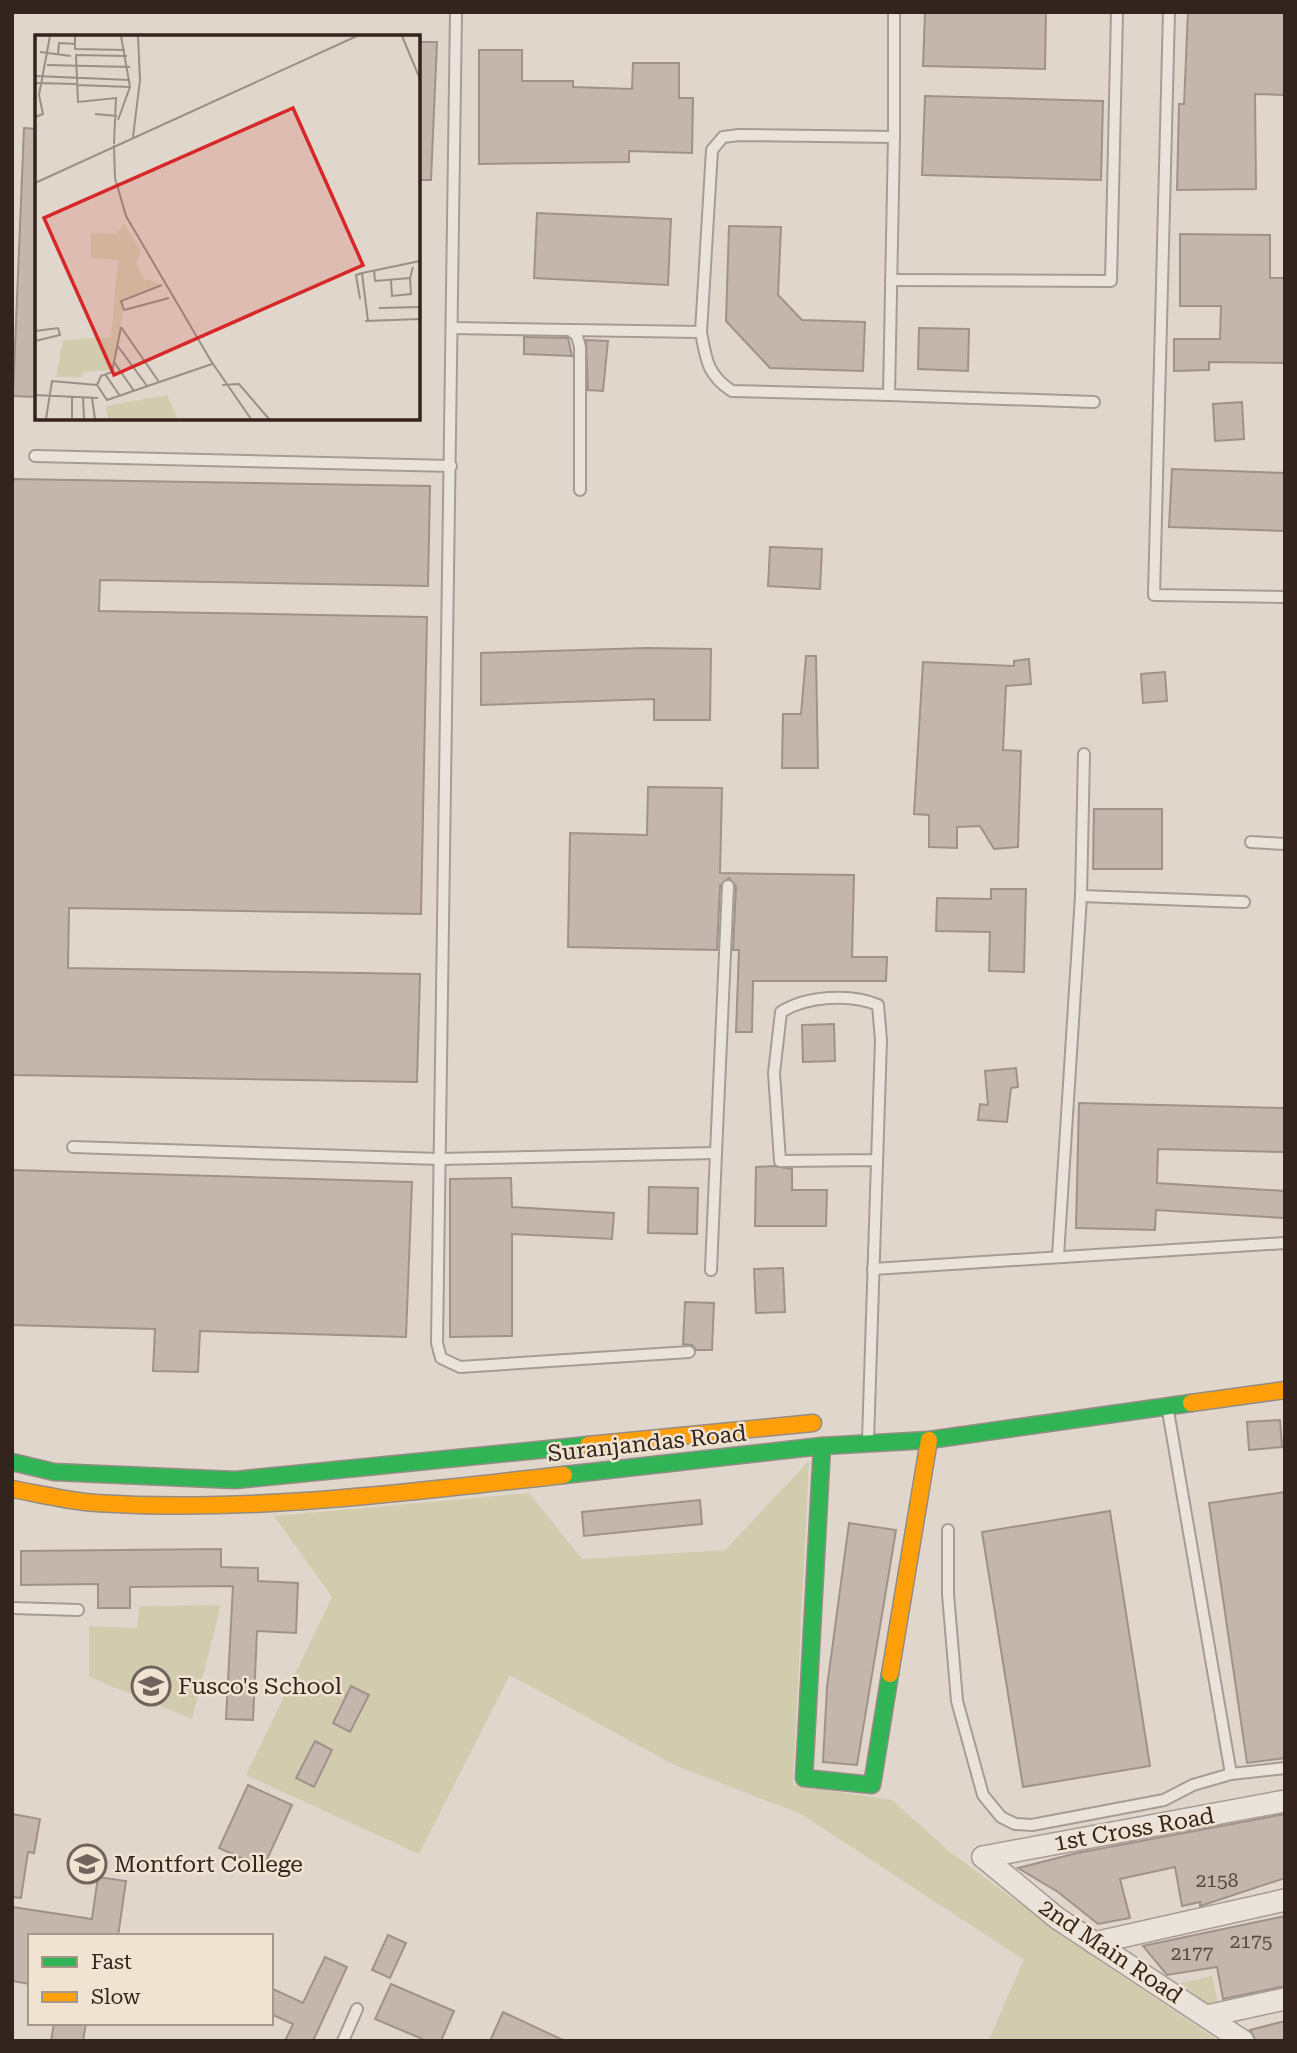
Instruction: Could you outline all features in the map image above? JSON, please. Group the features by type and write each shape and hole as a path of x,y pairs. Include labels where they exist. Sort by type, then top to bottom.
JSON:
{"main road":[{"name":"Suranjandas Road","path":"12,1489 94,1503 239,1506 386,1495 822,1446 929,1440 1285,1390"},
{"name":"Suranjandas Road","path":"12,1462 54,1472 234,1480 835,1422"},
{"path":"822,1446 804,1778 872,1785 929,1440"}],"street":[{"name":"1st Cross Road","path":"983,1857 1285,1801"},
{"name":"2nd Main Road","path":"983,1857 1057,1918 1243,2041"},
{"path":"1094,1943 1285,1900"},
{"path":"1207,2016 1285,1999"}],"lane":[{"path":"456,12 436,1343 441,1358 447,1364 460,1367 689,1352"},
{"path":"889,394 894,12"},
{"path":"891,280 1111,281 1117,12"},
{"path":"1169,12 1154,595 1285,597"},
{"path":"894,138 723,137 712,150 701,332 707,368 718,382 732,391 1094,402"},
{"path":"452,328 701,332"},
{"path":"570,330 577,335 580,346 580,490"},
{"path":"36,456 451,466"},
{"path":"1058,1256 1081,896 1084,754"},
{"path":"1251,842 1285,844"},
{"path":"711,1270 728,886"},
{"path":"1081,896 1244,902"},
{"path":"868,1443 881,1040 878,1005 862,998 796,1002 781,1012 774,1073 780,1161 877,1160"},
{"path":"73,1147 439,1159 716,1153"},
{"path":"873,1269 1285,1242"},
{"path":"1167,1405 1231,1774"},
{"path":"948,1530 948,1594 957,1701 983,1795 1001,1816 1015,1824 1032,1825 1164,1800 1193,1785 1231,1774 1285,1768"},
{"path":"12,1608 78,1611"},
{"path":"343,2041 357,2010"}],"shaded area":[{"path":"809,1461 793,1785 892,1800 949,1851 1073,1943 1219,2041 988,2041 1024,1960 801,1814 674,1765 510,1675 419,1854 246,1775 332,1597 274,1516 529,1493 582,1559 725,1550"},
{"path":"221,1605 192,1719 89,1677 89,1626 137,1628 139,1606"},
{"path":"1212,1976 1218,2004 1209,2007 1180,1983"}],"building":[{"path":"925,12 1046,12 1045,69 923,66"},
{"path":"1188,12 1285,12 1284,95 1255,94 1256,189 1177,190 1179,104 1184,104"},
{"path":"420,42 437,42 431,180 420,180"},
{"path":"479,50 522,50 522,81 573,81 573,87 632,89 633,63 679,63 679,98 693,98 692,153 629,151 629,162 479,164"},
{"path":"925,96 1103,101 1101,180 922,175"},
{"path":"24,128 35,129 35,397 13,396"},
{"path":"537,213 671,219 668,285 534,278"},
{"path":"729,226 781,227 778,295 802,320 865,322 863,371 770,368 726,321"},
{"path":"1180,234 1270,235 1270,278 1285,278 1285,363 1209,362 1209,370 1174,371 1174,339 1220,339 1221,306 1180,306"},
{"path":"919,328 969,329 968,371 918,369"},
{"path":"524,337 568,338 572,356 524,354"},
{"path":"586,340 608,341 603,391 588,390"},
{"path":"1242,402 1244,439 1215,441 1213,404"},
{"path":"1172,469 1285,473 1285,531 1169,527"},
{"path":"12,479 430,486 428,586 100,580 99,611 427,617 421,914 69,908 68,968 420,974 417,1082 12,1075"},
{"path":"770,547 822,549 820,589 768,586"},
{"path":"646,648 711,649 710,720 654,720 654,699 481,705 481,653"},
{"path":"806,656 816,656 818,768 782,768 783,714 801,714"},
{"path":"1029,659 1031,684 1006,686 1003,750 1021,751 1018,847 994,849 980,826 957,827 957,848 929,847 929,815 914,814 923,662 1014,666 1014,661"},
{"path":"1165,672 1167,701 1143,703 1141,674"},
{"path":"648,787 722,788 720,873 854,875 852,957 887,957 886,981 753,981 752,1032 736,1032 739,950 733,950 736,886 729,878 720,886 717,950 568,947 570,833 647,835"},
{"path":"1094,809 1162,809 1162,869 1093,869"},
{"path":"991,889 1026,889 1024,972 989,971 990,932 936,931 937,898 991,899"},
{"path":"834,1024 835,1061 803,1062 802,1025"},
{"path":"1016,1068 1018,1087 1011,1088 1007,1122 978,1120 980,1104 988,1105 985,1071"},
{"path":"1079,1103 1285,1108 1285,1152 1158,1149 1157,1183 1285,1191 1284,1218 1156,1210 1155,1230 1076,1228"},
{"path":"756,1167 792,1169 792,1190 827,1190 826,1226 755,1226"},
{"path":"12,1170 412,1182 406,1337 200,1331 198,1372 153,1371 155,1329 12,1325"},
{"path":"511,1178 512,1207 614,1213 612,1239 512,1234 512,1336 450,1337 450,1179"},
{"path":"649,1187 698,1188 697,1234 648,1233"},
{"path":"783,1268 785,1312 756,1313 754,1269"},
{"path":"685,1302 714,1303 712,1350 696,1350 692,1345 683,1344"},
{"path":"1280,1420 1282,1447 1249,1450 1247,1422"},
{"path":"1285,1492 1285,1758 1247,1763 1209,1503"},
{"path":"700,1500 702,1524 584,1536 582,1512"},
{"path":"1110,1511 1150,1766 1023,1787 982,1532"},
{"path":"849,1523 896,1530 857,1765 823,1762 827,1687"},
{"path":"221,1549 221,1567 258,1568 258,1581 298,1583 296,1633 257,1631 253,1720 226,1719 233,1586 130,1587 130,1608 98,1608 98,1584 21,1585 21,1551"},
{"path":"351,1686 369,1695 350,1732 333,1723"},
{"path":"315,1741 332,1750 314,1787 296,1778"},
{"path":"248,1785 292,1805 263,1868 219,1848"},
{"path":"12,1814 40,1819 34,1853 28,1852 21,1898 12,1897"},
{"path":"1285,1814 1285,1878 1200,1906 1200,1902 1182,1906 1175,1867 1120,1879 1130,1918 1098,1924 1058,1892 1018,1868 1077,1853"},
{"path":"98,1877 126,1881 118,1934 28,1934 28,1984 12,1981 12,1907 92,1919"},
{"path":"1285,1916 1285,1986 1223,1999 1217,1967 1167,1975 1143,1946"},
{"path":"388,1935 406,1943 390,1978 372,1970"},
{"path":"325,1957 347,1967 313,2041 285,2041 293,2024 273,2015 273,1989 303,2003"},
{"path":"391,1984 454,2011 441,2041 427,2041 375,2019"},
{"path":"503,2012 565,2041 490,2041"},
{"path":"1285,2021 1285,2041 1256,2041 1250,2030"},
{"path":"54,2025 86,2025 83,2041 51,2041"}],"traffic: fast":[{"path":"564,1475 822,1446 929,1440 1191,1403"},
{"path":"12,1462 54,1472 235,1480 588,1445"},
{"path":"822,1446 804,1778 872,1785 890,1674"}],"traffic: slow":[{"path":"1191,1403 1285,1390"},
{"path":"588,1445 813,1423"},
{"path":"890,1674 929,1440"},
{"path":"12,1489 96,1503 214,1505 331,1499 564,1475"}],"place":[{"name":"Fusco's School","path":"151,1686"},
{"name":"Montfort College","path":"87,1864"}]}
